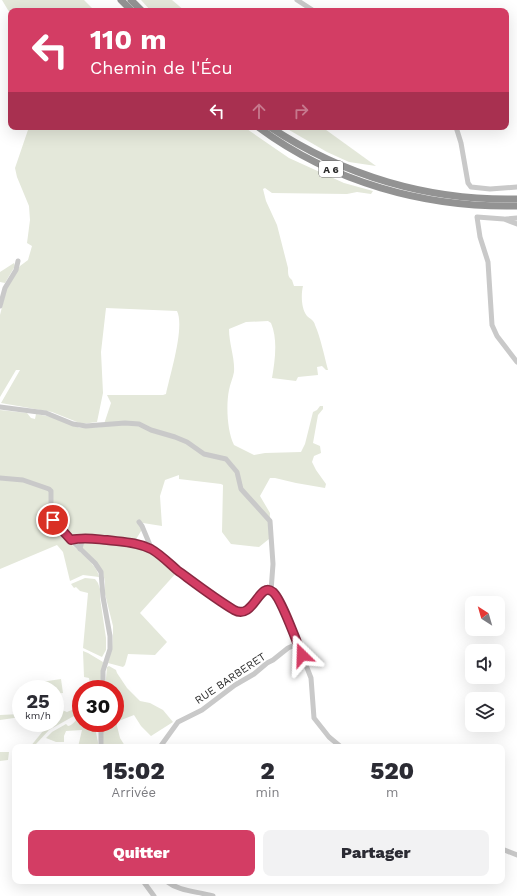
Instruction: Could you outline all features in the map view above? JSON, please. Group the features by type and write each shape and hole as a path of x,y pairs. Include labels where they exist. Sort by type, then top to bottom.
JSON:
{"highway":[{"path":"121,0 129,8"},
{"path":"131,0 139,8"},
{"name":"A 6","path":"262,130 281,143 310,159 348,177 376,186 403,194 442,202 479,206 517,206"},
{"name":"A 6","path":"275,130 321,157 351,170 386,182 417,190 449,195 517,199"}],"street":[{"path":"297,0 309,8"},
{"path":"457,130 461,142 468,182 471,187 490,189 517,187"},
{"path":"517,218 478,218 480,237 488,262 492,325 497,336 517,362"},
{"path":"504,219 517,224"},
{"path":"0,306 5,288 16,270 18,261"},
{"path":"0,407 46,413 73,424 86,426 125,423 139,424 159,433 187,442 208,456 226,459 237,472 241,489 270,521 273,564 271,591"},
{"path":"0,478 30,482 49,489 51,491 51,513 53,520 95,563 101,572 110,636 110,649 103,671 103,680"},
{"path":"139,522 152,550"},
{"path":"70,539 88,538 129,543 140,545 152,550 191,581 237,611 242,612 247,610 262,593 268,590 271,591 276,595 284,612 311,678 314,718 329,737 337,744"},
{"path":"80,549 82,541 88,538"},
{"name":"RUE BARBERET","path":"162,744 178,722 202,710 235,685 278,657 288,648 297,644"},
{"path":"100,732 101,744"},
{"path":"505,849 517,855"},
{"path":"146,884 154,896"},
{"path":"170,884 181,889 213,896"}],"shaded area":[{"path":"2,0 84,0 92,8 8,8 8,10"},
{"path":"141,0 172,0 181,8 148,8"},
{"path":"28,130 248,130 289,158 344,183 373,191 371,194 357,192 347,194 272,193 265,188 263,189 266,201 277,225 288,268 288,274 294,286 303,286 302,297 305,313 314,323 321,341 328,370 322,366 317,367 318,375 298,377 296,381 272,378 275,357 275,336 271,323 268,321 246,322 229,329 234,361 234,372 229,390 227,410 230,433 234,445 254,455 265,453 301,452 305,444 313,412 320,406 323,406 323,409 318,415 313,443 320,446 321,453 314,456 312,462 326,484 325,488 270,478 260,496 270,513 269,539 259,547 231,544 222,532 223,485 179,479 179,475 165,480 160,496 162,526 143,523 141,531 135,541 109,537 70,536 70,543 91,563 98,572 99,577 83,575 70,581 63,552 57,545 0,569 0,410 27,413 31,418 35,419 36,414 52,417 80,428 103,427 111,403 107,395 166,394 176,351 179,328 177,311 106,308 101,352 103,393 97,422 82,424 52,412 1,403 20,370 16,370 0,397 0,315 7,287 20,266 28,260 32,246 27,243 30,220 29,206 17,177 15,168"},
{"path":"289,130 326,130 376,166 349,162 327,152"},
{"path":"14,263 15,266 5,283 0,282 0,272"},
{"path":"86,541 131,544 150,552 177,572 140,613 167,642 155,655 128,654 123,667 108,663 112,647 113,626 105,594 103,573 83,549 82,544"},
{"path":"85,578 95,579 100,589 106,638 106,650 102,657 83,648 88,593 80,591 76,587 74,588 71,584"},
{"path":"83,651 103,662 102,680 89,680 89,678 84,677"},
{"path":"109,666 116,670 122,680 106,680 107,667"},
{"path":"124,684 140,701 150,703 163,710 173,722 151,736 141,726 134,715 124,719"},
{"path":"72,710 72,717 64,722 64,711 67,712"},
{"path":"12,714 12,718 0,720 0,715"},
{"path":"72,724 72,731 66,731 64,742 56,742 46,738 52,732 64,732 64,725"},
{"path":"42,732 47,732 36,744 32,744"},
{"path":"82,732 96,732 98,744 79,744"},
{"path":"103,732 118,732 124,744 103,744"},
{"path":"0,752 9,752 8,760 0,761"}],"route":[{"path":"53,520 71,540 76,538 92,538 140,545 152,550 191,581 238,612 249,609 260,594 268,590 274,592 288,619 302,655"}]}
